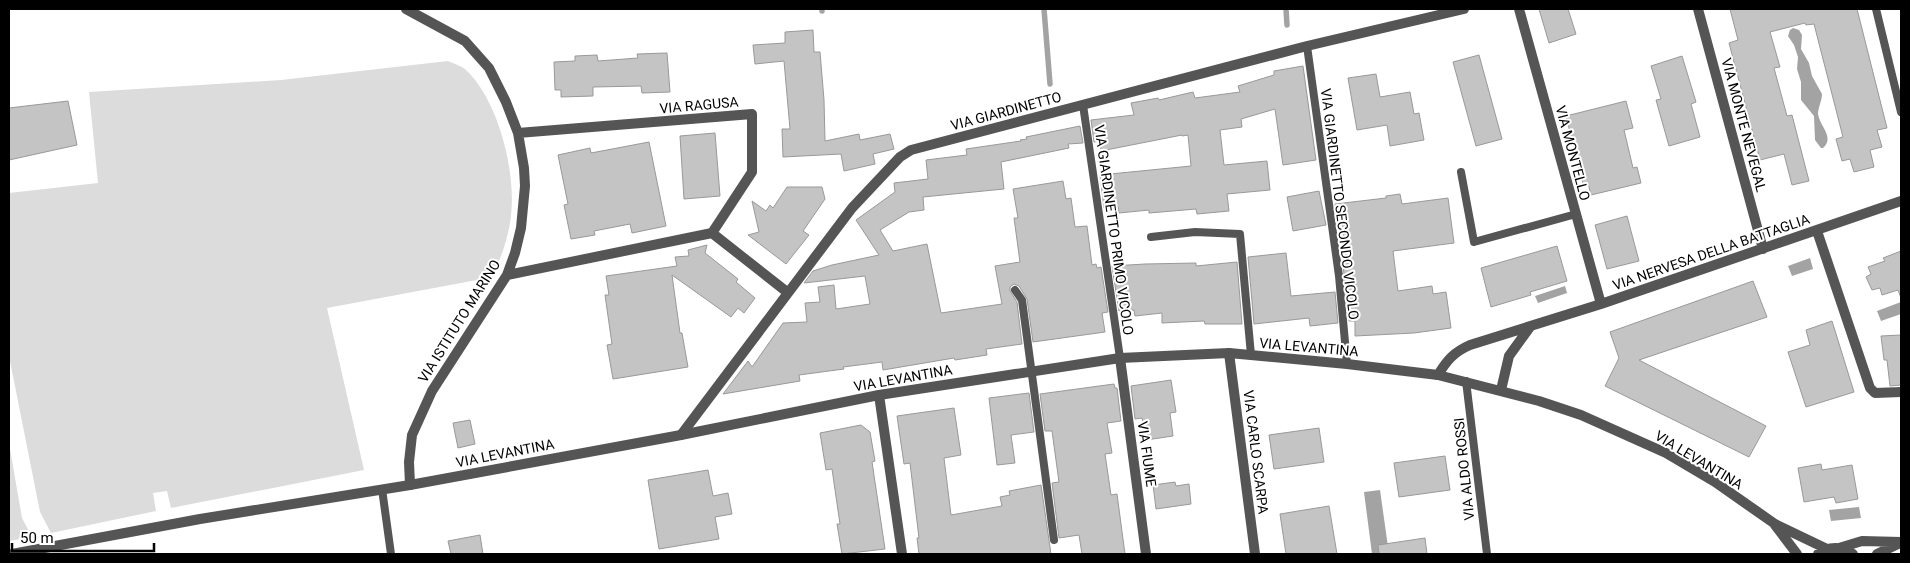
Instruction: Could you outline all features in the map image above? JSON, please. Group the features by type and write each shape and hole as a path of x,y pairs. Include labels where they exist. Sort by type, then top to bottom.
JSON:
{"street":[{"name":"VIA ISTITUTO MARINO","path":"406,9 465,41 489,68 506,102 518,133 524,168 524,207 515,253 507,275 432,391 425,406 412,435 410,485"},
{"name":"VIA GIARDINETTO","path":"681,435 852,208 900,157 911,150 1307,46 1464,9"},
{"name":"VIA MONTELLO","path":"1519,9 1601,304"},
{"name":"VIA MONTE NEVEGAL","path":"1698,9 1763,249"},
{"name":"VIA RAGUSA","path":"518,133 752,114 752,172 712,233"},
{"name":"VIA NERVESA DELLA BATTAGLIA","path":"1438,375 1448,358 1458,350 1490,337 1530,327 1601,304 1901,201"},
{"path":"1817,231 1870,388 1875,393 1901,392"},
{"path":"507,275 712,233 787,292"},
{"path":"1501,390 1509,356 1530,327"},
{"name":"VIA LEVANTINA","path":"12,554 191,521 410,485 681,435 879,395 1120,358 1229,354 1347,364 1438,375 1501,390 1581,415 1666,453 1715,482 1775,524 1822,552 1839,548 1853,554"},
{"name":"VIA CARLO SCARPA","path":"1229,354 1254,554"},
{"name":"VIA FIUME","path":"1120,358 1146,554"},
{"path":"879,395 902,554"},
{"name":"VIA LEVANTINA","path":"1775,524 1797,554"},
{"path":"1839,548 1862,541 1901,542"},
{"path":"1877,554 1901,542"}],"lane":[{"path":"1876,9 1901,112"},
{"name":"VIA GIARDINETTO SECONDO VICOLO","path":"1307,46 1339,276 1347,364"},
{"name":"VIA GIARDINETTO PRIMO VICOLO","path":"1083,105 1120,358"},
{"path":"1461,172 1474,242 1576,214"},
{"path":"1151,237 1195,232 1240,234 1251,355"},
{"path":"1015,290 1022,300 1033,371 1054,540"},
{"name":"VIA ALDO ROSSI","path":"1466,381 1487,554"},
{"path":"382,490 391,554"}],"shaded area":[{"path":"1793,28 1799,30 1802,35 1801,49 1822,94 1818,114 1828,140 1823,148 1815,140 1814,116 1801,100 1801,82 1797,69 1798,57 1794,45 1788,36"},
{"path":"448,61 462,67 479,85 497,120 508,159 511,179 512,198 508,231 493,277 327,308 364,470 171,508 167,491 153,493 156,511 51,533 40,512 9,356 9,193 98,183 89,92 281,80"},
{"path":"1810,258 1813,269 1792,276 1788,266"},
{"path":"1565,286 1567,293 1538,303 1535,296"},
{"path":"1901,302 1901,314 1881,321 1877,311"},
{"path":"9,443 22,518 32,537 9,541"},
{"path":"1380,490 1389,554 1372,554 1364,492"},
{"path":"1859,507 1861,518 1831,521 1829,510"}],"building":[{"path":"1539,9 1568,9 1576,34 1549,43"},
{"path":"1730,9 1857,9 1887,128 1877,130 1882,147 1870,150 1874,167 1854,172 1850,159 1842,161 1836,139 1843,137 1814,24 1806,25 1805,23 1770,32 1780,67 1774,68 1787,116 1792,115 1809,181 1792,185 1784,154 1760,160 1729,43 1738,40"},
{"path":"813,30 814,52 820,52 825,141 859,134 860,140 890,134 894,149 873,154 875,164 844,171 841,154 783,157 782,129 790,129 784,61 755,64 753,45 785,43 785,32"},
{"path":"667,53 670,92 642,93 641,86 593,87 593,96 561,97 561,90 555,90 554,62 575,61 575,56 597,55 598,61 638,58 637,54"},
{"path":"1479,55 1502,139 1476,146 1453,62"},
{"path":"1682,56 1696,102 1691,104 1700,137 1669,146 1656,100 1661,99 1651,66"},
{"path":"1303,66 1316,160 1283,165 1275,109 1241,119 1242,127 1220,130 1224,165 1267,161 1270,190 1227,194 1229,211 1197,214 1196,209 1149,213 1149,210 1119,213 1118,207 1104,208 1100,175 1191,166 1188,135 1101,151 1100,141 1094,142 1091,120 1134,115 1131,103 1158,98 1159,100 1193,92 1195,98 1240,92 1238,86 1274,75 1274,71"},
{"path":"1376,74 1380,97 1410,92 1414,114 1419,113 1424,140 1390,146 1387,125 1357,130 1348,78"},
{"path":"68,101 77,145 9,160 9,108"},
{"path":"1626,101 1633,128 1624,130 1633,168 1637,167 1641,183 1591,195 1588,183 1583,184 1566,116"},
{"path":"1080,126 1083,143 1068,144 1069,148 1001,162 1004,189 923,197 924,210 909,212 880,230 893,251 927,244 941,313 1002,304 995,266 1020,262 1014,218 1018,218 1013,189 1063,181 1066,199 1071,198 1075,227 1087,226 1092,265 1096,264 1097,268 1101,267 1108,312 1102,313 1105,332 1033,342 1027,299 1019,286 1014,284 1010,287 1010,291 1017,302 1022,344 986,349 987,355 955,360 954,358 883,370 882,362 843,367 844,369 799,375 800,381 723,394 748,361 752,367 783,323 807,322 805,303 820,302 818,287 834,285 836,309 870,304 865,276 804,283 813,271 879,255 856,220 895,192 894,183 928,179 926,160 967,155 966,149 1021,141 1027,139 1026,137"},
{"path":"715,133 720,196 684,199 680,136"},
{"path":"649,142 666,226 632,233 630,224 594,231 595,235 571,239 564,205 568,204 558,155 590,148 591,153"},
{"path":"787,187 822,187 825,199 803,231 809,235 786,264 748,235 759,232 752,201 766,211 770,205 773,208"},
{"path":"1319,191 1326,225 1293,231 1287,197"},
{"path":"1400,194 1402,204 1448,198 1454,243 1393,251 1398,291 1432,286 1433,294 1446,292 1451,328 1414,333 1355,336 1355,321 1349,321 1343,265 1347,264 1342,222 1337,223 1335,204 1386,198 1386,196"},
{"path":"1627,216 1639,261 1607,269 1595,225"},
{"path":"707,245 705,253 738,279 736,282 755,298 744,313 738,308 731,317 672,275 680,333 682,333 688,367 613,379 607,345 612,344 605,295 609,295 606,276 677,266 675,257 689,256 688,250"},
{"path":"1557,246 1567,281 1530,292 1531,295 1491,307 1481,268"},
{"path":"1901,251 1901,298 1898,290 1882,295 1880,288 1872,290 1866,277 1871,274 1868,267 1885,261 1883,258"},
{"path":"1286,253 1291,296 1335,292 1338,323 1310,326 1309,318 1254,324 1248,257"},
{"path":"1237,262 1242,324 1205,324 1204,321 1162,323 1162,313 1135,316 1134,310 1119,311 1112,266 1196,263 1196,266"},
{"path":"1753,281 1767,317 1639,360 1766,426 1749,457 1605,386 1619,358 1610,332"},
{"path":"1832,321 1854,392 1806,407 1788,352 1810,345 1806,330"},
{"path":"1901,335 1901,385 1890,386 1887,360 1884,360 1881,336"},
{"path":"1171,380 1176,412 1170,413 1173,436 1146,440 1142,418 1135,419 1131,386"},
{"path":"1114,384 1115,388 1117,388 1121,421 1107,423 1112,453 1105,454 1111,495 1117,494 1125,554 1082,554 1079,535 1059,538 1052,483 1059,482 1052,431 1045,431 1040,394"},
{"path":"1029,393 1034,432 1011,435 1015,463 997,465 989,398"},
{"path":"954,408 961,455 944,458 951,515 1002,506 1000,497 1010,495 1009,491 1041,485 1051,554 919,554 917,538 919,538 910,463 904,464 897,416"},
{"path":"470,420 475,444 458,448 453,423"},
{"path":"861,425 870,432 875,461 872,462 885,549 842,554 837,524 840,524 832,469 826,470 820,433"},
{"path":"1319,428 1324,462 1274,469 1269,435"},
{"path":"1445,456 1450,490 1399,497 1394,463"},
{"path":"1821,464 1822,470 1852,465 1858,499 1836,503 1834,497 1804,502 1798,468"},
{"path":"708,470 713,496 728,493 732,514 715,517 719,539 659,549 648,480"},
{"path":"1175,482 1176,486 1189,484 1191,504 1156,509 1153,485"},
{"path":"1329,506 1337,554 1286,554 1280,514"},
{"path":"480,535 483,554 451,554 448,541"},
{"path":"1425,538 1427,554 1379,554 1378,545"}],"waterway":[{"path":"1044,9 1050,84"},
{"path":"1286,9 1287,25"}]}
